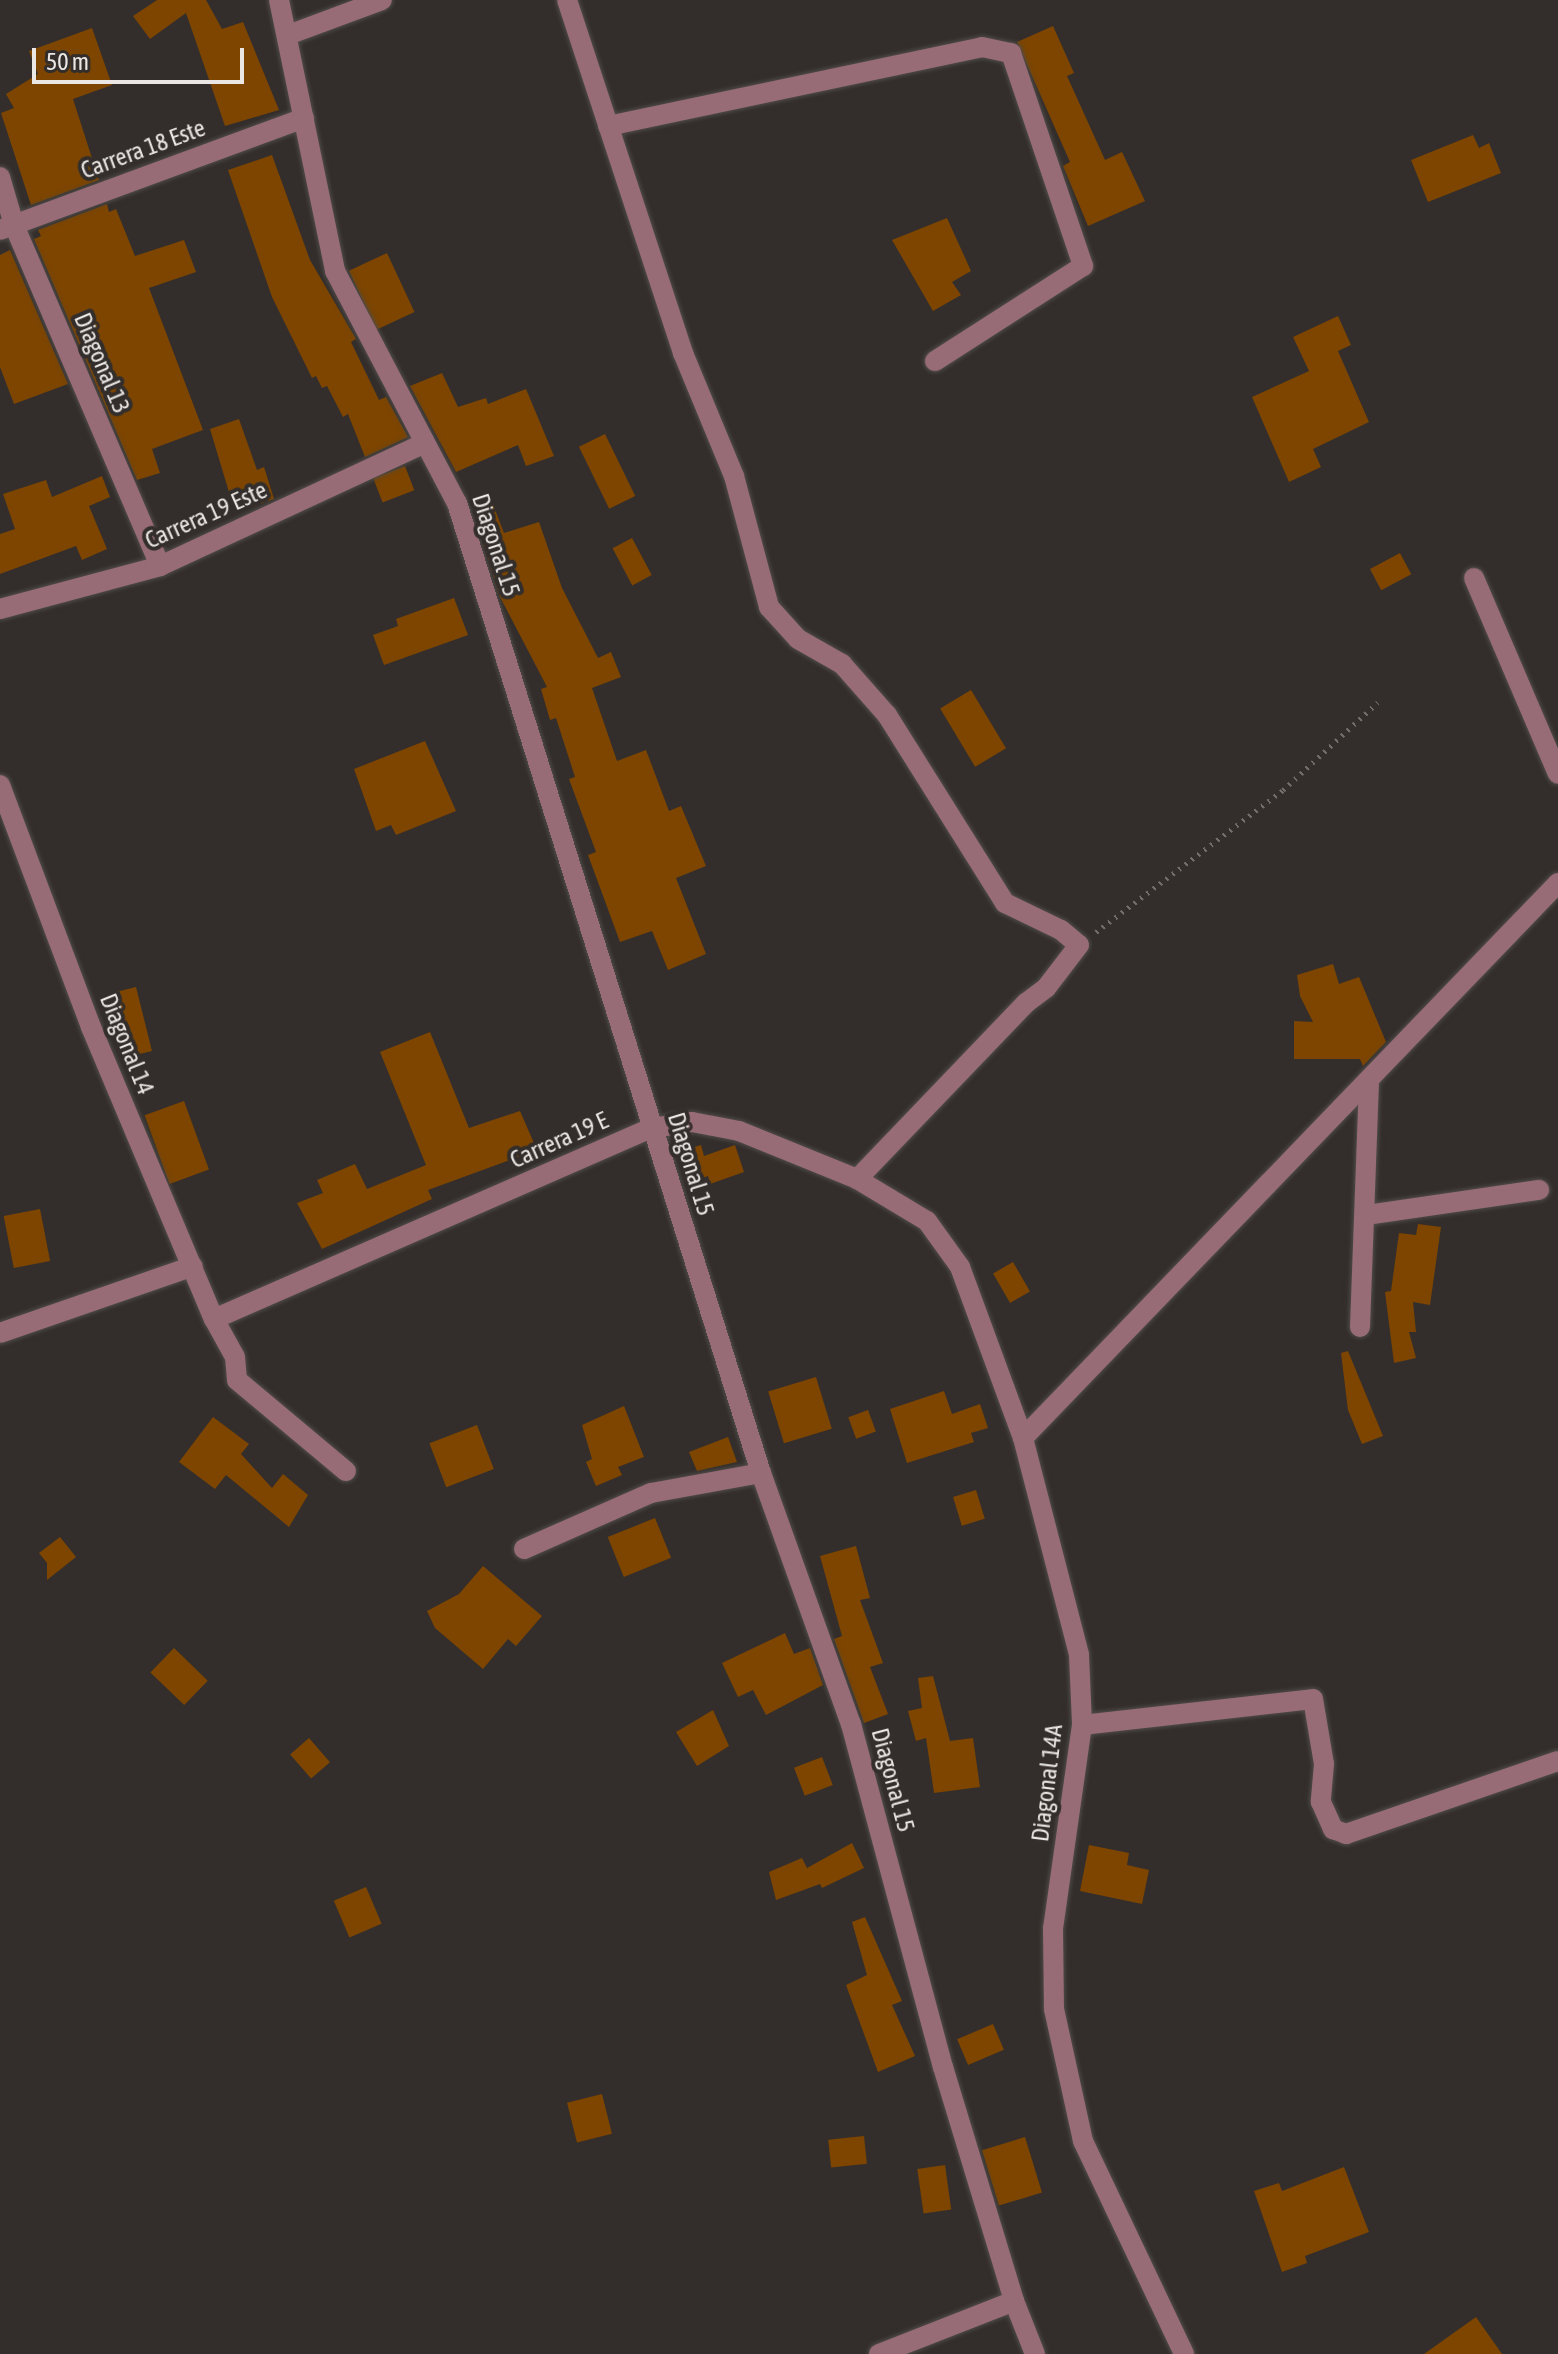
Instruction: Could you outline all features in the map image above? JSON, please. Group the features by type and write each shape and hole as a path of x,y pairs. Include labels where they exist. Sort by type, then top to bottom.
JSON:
{"street":[{"name":"Diagonal 15","path":"279,0 335,271 457,503 761,1473 851,1724 943,2067 1014,2301 1035,2354"},
{"path":"288,35 382,0"},
{"path":"567,0 683,353 734,476 769,607 798,639 842,664 887,715 1005,903 1061,930 1079,945 1046,988 857,1179"},
{"path":"608,126 982,47 1011,53 1083,266 935,361"},
{"name":"Carrera 18 Este","path":"7,227 304,118"},
{"name":"Diagonal 13","path":"0,177 7,227 160,566"},
{"name":"Carrera 19 Este","path":"0,609 160,566 425,443"},
{"path":"1474,578 1558,774"},
{"name":"Diagonal 14","path":"0,785 91,1027 214,1319 235,1357 237,1380 346,1471"},
{"path":"1023,1438 1558,883"},
{"path":"1360,1327 1367,1215 1369,1080"},
{"name":"Carrera 19 E","path":"214,1319 652,1128 692,1122 739,1131 857,1179 927,1221"},
{"path":"1367,1215 1539,1190"},
{"name":"Diagonal 14A","path":"927,1221 960,1267 1023,1438 1079,1655 1082,1725 1053,1928 1054,2009 1083,2141 1184,2354"},
{"path":"0,1333 193,1266"},
{"path":"524,1549 651,1493 761,1473"},
{"path":"1082,1725 1313,1699 1324,1764 1321,1802 1333,1829 1346,1834 1558,1761"},
{"path":"879,2354 1014,2301"}],"path":[{"path":"1079,945 1283,790 1378,702"}],"building":[{"path":"157,0 206,0 222,29 243,22 279,110 225,126 186,13 150,39 133,16"},
{"path":"1053,26 1074,73 1067,76 1105,160 1122,152 1145,201 1088,226 1063,166 1070,162 1017,42"},
{"path":"92,28 112,85 73,99 99,180 31,205 1,113 14,108 6,94 38,74 29,51"},
{"path":"1473,135 1479,148 1489,143 1501,173 1428,202 1411,160"},
{"path":"272,155 310,260 356,339 351,342 379,400 386,397 408,437 365,457 348,414 343,417 327,386 322,388 316,376 312,378 272,297 228,170"},
{"path":"107,204 109,212 116,209 135,256 184,240 196,272 149,288 203,430 152,449 160,473 137,480 34,239 41,236 38,230"},
{"path":"947,218 971,271 952,282 961,295 933,311 892,240"},
{"path":"10,250 68,384 14,404 0,367 0,255"},
{"path":"387,253 414,312 376,330 349,271"},
{"path":"1338,316 1351,345 1338,351 1369,422 1313,449 1321,467 1289,482 1252,397 1309,371 1293,337"},
{"path":"442,373 458,407 486,398 488,404 526,389 554,456 526,466 518,445 456,472 410,386"},
{"path":"239,419 257,470 264,467 274,499 235,512 210,429"},
{"path":"605,434 635,496 609,509 579,447"},
{"path":"405,466 414,490 383,502 373,478"},
{"path":"102,476 110,497 89,506 107,549 82,560 76,546 0,574 0,534 15,529 3,494 46,480 52,497"},
{"path":"492,502 504,533 539,522 562,588 598,658 611,652 621,677 592,688 617,761 646,750 669,811 681,806 706,866 676,878 706,954 668,970 652,931 620,942 588,855 596,852 569,779 575,777 556,718 550,720 541,689 547,687 500,597 473,510"},
{"path":"632,538 652,575 632,585 613,548"},
{"path":"1400,553 1411,574 1381,590 1370,569"},
{"path":"454,598 468,635 384,665 373,635 398,626 396,619"},
{"path":"971,690 1006,748 975,767 940,709"},
{"path":"425,741 456,811 396,835 391,825 376,831 354,769"},
{"path":"1333,964 1339,984 1359,977 1386,1042 1363,1066 1360,1059 1294,1059 1294,1021 1313,1022 1300,996 1297,975"},
{"path":"136,987 152,1051 125,1058 109,994"},
{"path":"430,1032 469,1128 520,1111 537,1150 428,1190 432,1199 322,1249 297,1203 323,1193 317,1180 355,1164 367,1189 426,1165 380,1052"},
{"path":"184,1101 209,1170 170,1184 145,1115"},
{"path":"701,1145 704,1156 735,1145 744,1172 710,1184 708,1176 690,1182 679,1152"},
{"path":"40,1209 50,1261 14,1268 4,1216"},
{"path":"1418,1224 1441,1227 1430,1305 1413,1302 1416,1332 1409,1332 1416,1358 1394,1363 1385,1292 1391,1291 1399,1233 1416,1235"},
{"path":"1013,1262 1030,1291 1010,1303 993,1274"},
{"path":"1348,1351 1383,1436 1362,1444 1348,1410 1341,1353"},
{"path":"816,1377 832,1429 784,1443 768,1392"},
{"path":"944,1391 952,1414 980,1404 988,1428 971,1433 974,1442 907,1463 890,1409"},
{"path":"624,1406 644,1457 618,1467 622,1475 596,1486 586,1462 592,1459 582,1425"},
{"path":"868,1410 876,1432 856,1439 848,1417"},
{"path":"213,1417 249,1444 241,1454 272,1488 283,1474 308,1495 289,1527 226,1475 215,1489 179,1462"},
{"path":"477,1425 494,1469 446,1487 429,1443"},
{"path":"728,1437 737,1462 697,1471 689,1452"},
{"path":"976,1490 985,1519 962,1526 953,1497"},
{"path":"655,1518 671,1558 624,1577 608,1537"},
{"path":"60,1537 76,1557 47,1580 47,1563 39,1553"},
{"path":"856,1546 870,1598 860,1600 883,1663 870,1667 888,1714 864,1723 834,1639 842,1636 820,1556"},
{"path":"483,1566 542,1616 516,1646 508,1639 483,1669 435,1628 427,1611 459,1594"},
{"path":"785,1633 794,1654 810,1648 823,1685 766,1715 753,1690 738,1697 722,1663"},
{"path":"174,1648 208,1681 184,1705 150,1672"},
{"path":"933,1676 950,1741 973,1738 980,1787 934,1793 926,1738 916,1741 908,1711 922,1708 918,1678"},
{"path":"713,1710 729,1746 697,1766 676,1732"},
{"path":"309,1738 330,1762 311,1779 290,1754"},
{"path":"822,1757 833,1785 805,1796 794,1768"},
{"path":"852,1843 864,1868 822,1888 820,1884 776,1900 769,1872 802,1858 807,1868"},
{"path":"1089,1845 1129,1853 1127,1865 1149,1870 1142,1904 1080,1891"},
{"path":"366,1887 382,1924 349,1937 334,1901"},
{"path":"865,1917 902,2001 892,2005 915,2056 878,2072 846,1985 867,1975 852,1922"},
{"path":"993,2024 1004,2050 968,2065 957,2039"},
{"path":"602,2094 612,2134 577,2142 567,2103"},
{"path":"864,2136 867,2164 831,2168 828,2140"},
{"path":"1025,2137 1042,2192 999,2206 982,2150"},
{"path":"945,2165 951,2210 924,2213 917,2169"},
{"path":"1344,2167 1369,2232 1305,2256 1307,2263 1282,2272 1254,2191 1279,2183 1282,2191"},
{"path":"1476,2317 1502,2354 1424,2354"}]}
